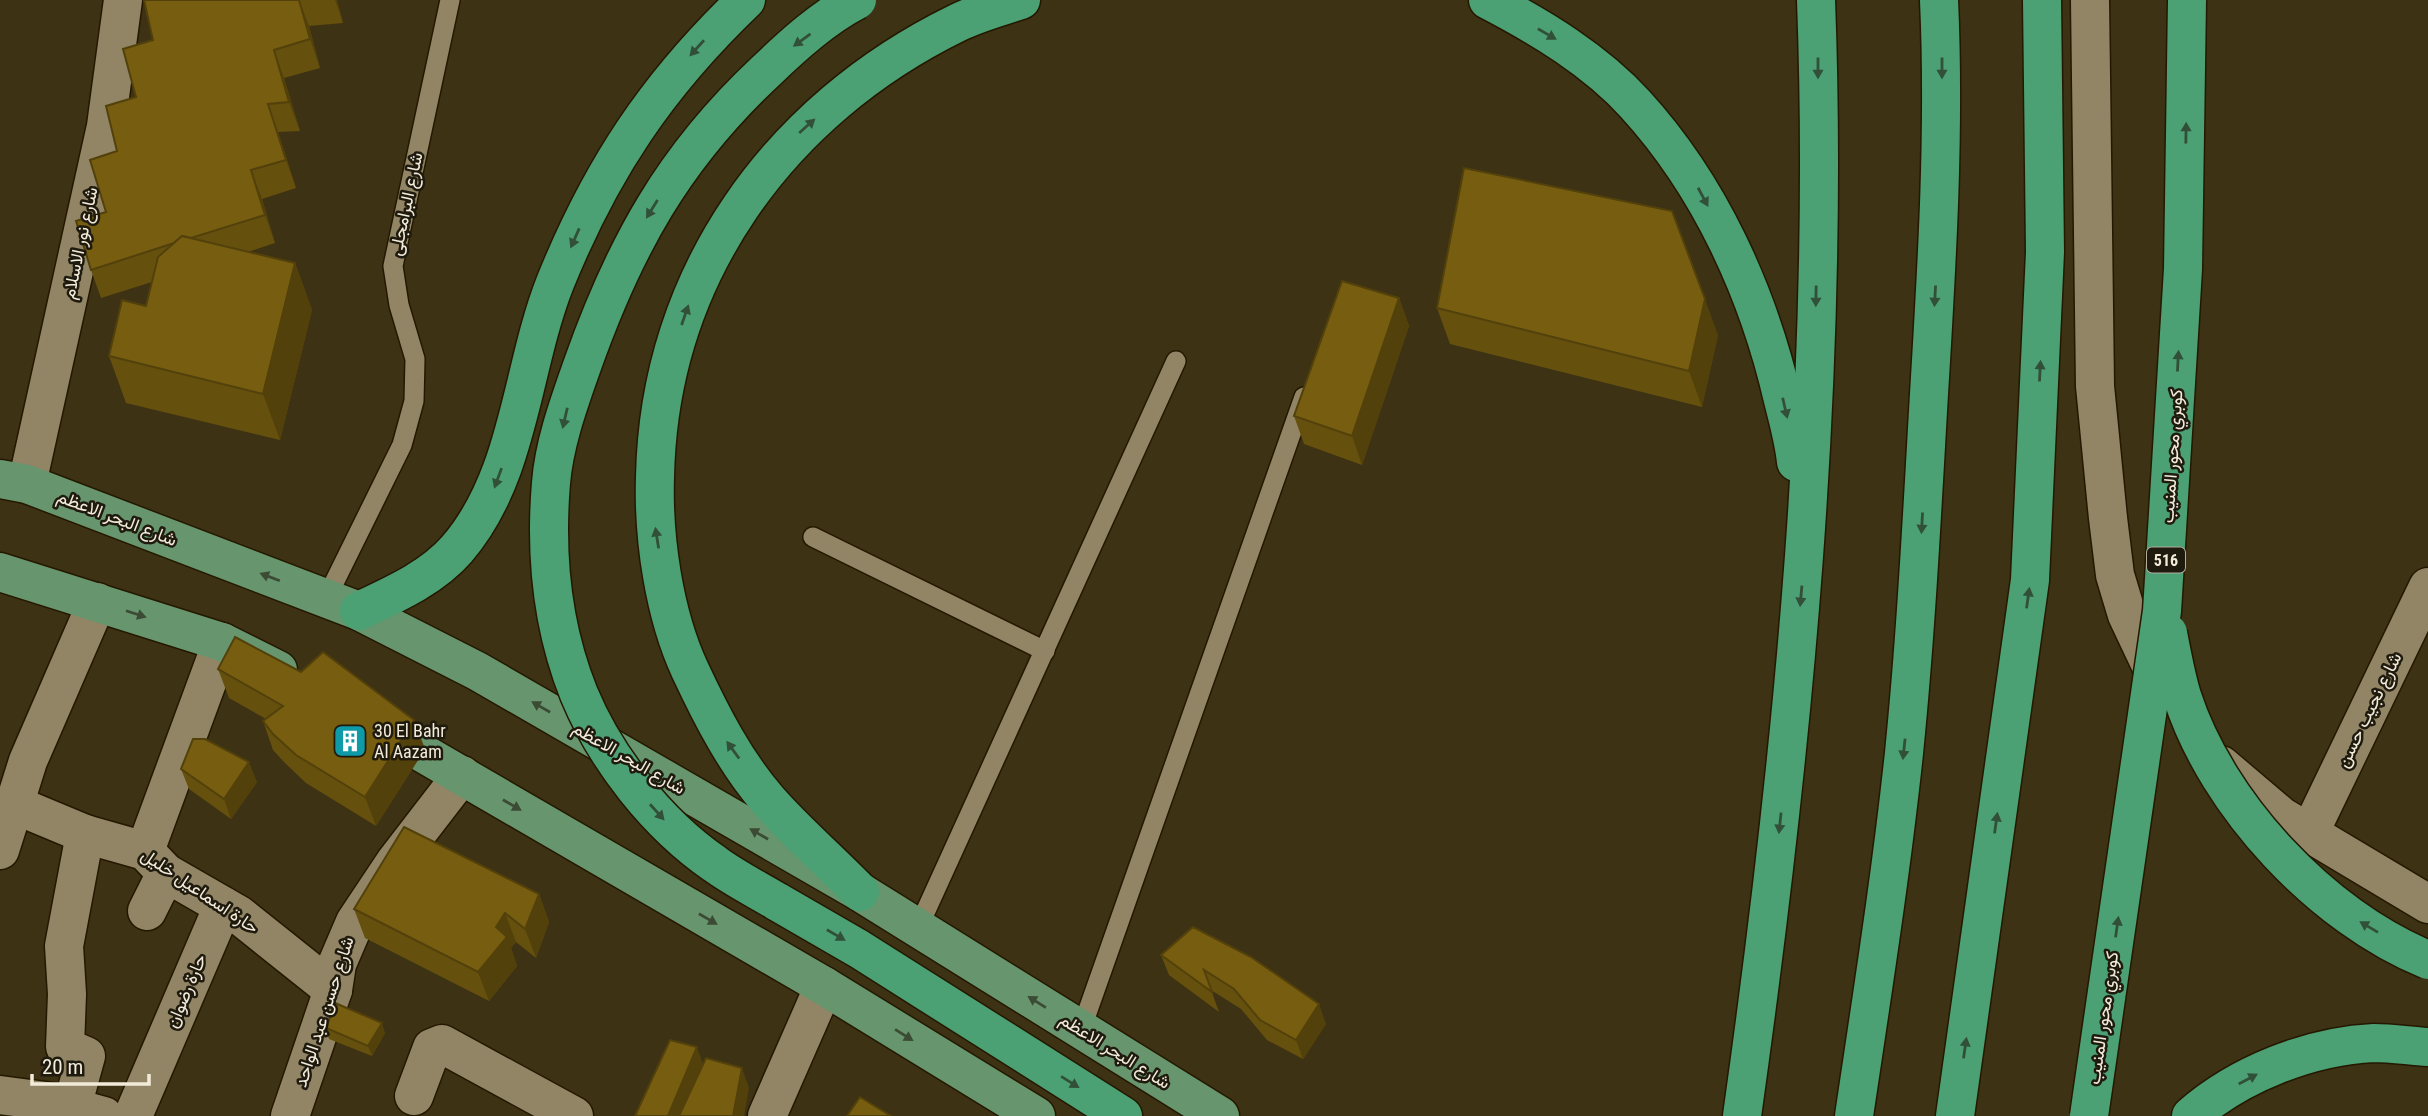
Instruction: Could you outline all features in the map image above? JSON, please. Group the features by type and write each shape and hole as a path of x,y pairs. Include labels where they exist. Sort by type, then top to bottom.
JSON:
{"highway":[{"path":"343,605 413,585 456,551 488,505 506,455 554,285 591,204 634,127 697,47 746,0"},
{"path":"857,0 789,49 731,104 673,177 637,233 603,305 567,409 551,480 548,553 557,625 585,705 614,759 659,816 714,864 859,949 1123,1116"},
{"path":"860,892 768,799 723,736 688,667 666,592 654,515 656,437 669,360 694,286 740,203 802,130 876,69 959,22 1021,0"},
{"path":"1488,0 1566,45 1634,103 1689,171 1736,260 1772,354 1795,452 1804,552"},
{"path":"1742,1116 1788,747 1804,552 1814,382 1819,212 1816,0"},
{"path":"1854,1116 1902,766 1919,569 1938,232 1942,60 1939,0"},
{"path":"1955,1116 2030,580 2045,252 2042,0"},
{"name":"كوبري محور المنيب","path":"2089,1116 2162,611 2183,269 2187,0"},
{"path":"2162,611 2188,709 2220,778 2273,849 2339,909 2428,960"},
{"path":"2191,1116 2248,1077 2309,1054 2374,1044 2428,1047"}],"main road":[{"name":"شارع البحر الاعظم","path":"14,482 343,605 477,671 860,892 1220,1116"},
{"path":"0,572 222,642 312,688"},
{"path":"348,709 824,986 1036,1116"}],"street":[{"name":"شارع نور الاسلام","path":"14,482 106,126 123,0"},
{"path":"2090,0 2095,386 2115,575 2143,654 2187,726 2245,788 2309,834 2428,904"},
{"name":"شارع نجيب حسن","path":"2309,834 2428,587"},
{"path":"0,850 13,804 14,756 97,601"},
{"path":"147,911 155,862 222,642"},
{"name":"شارع حسن عبد الواحد","path":"290,1116 333,990 337,964 355,922 395,862 462,775"},
{"name":"حارة اسماعيل خليل","path":"13,804 155,862 223,906 333,990"},
{"path":"0,1094 88,1111 86,1056 65,1047 67,994 64,946 85,834"},
{"name":"حارة رضوان","path":"133,1116 223,906"},
{"path":"767,1116 824,986"},
{"path":"414,1097 432,1048 442,1044 574,1116"}],"lane":[{"name":"شارع البرامجلى","path":"343,605 402,444 414,401 415,359 399,305 393,266 450,0"},
{"path":"918,928 1176,361"},
{"path":"1081,1030 1309,383"},
{"path":"813,537 1045,651"}],"building":[{"path":"144,0 299,0 310,39 274,50 289,102 268,104 286,160 251,170 265,215 191,238 182,236 174,243 91,270 76,221 106,212 90,160 117,151 106,106 136,97 123,49 153,40"},
{"path":"1464,168 1672,211 1705,299 1689,371 1437,308"},
{"path":"182,236 295,263 263,394 109,356 122,300 146,306 158,257"},
{"path":"1342,281 1399,298 1352,436 1294,416"},
{"name":"30 El Bahr Al Aazam","path":"235,637 301,672 323,652 414,720 365,797 296,755 273,734 263,721 283,706 218,669"},
{"path":"193,739 205,739 249,762 224,799 181,769"},
{"path":"404,827 539,894 525,929 505,913 496,927 507,937 478,972 354,909"},
{"path":"1193,927 1251,957 1319,1004 1296,1040 1260,1020 1234,989 1204,970 1212,992 1161,955"},
{"path":"335,1003 382,1023 368,1046 326,1028"},
{"path":"670,1040 697,1047 668,1116 635,1116"},
{"path":"706,1058 742,1068 733,1116 679,1116"},
{"path":"860,1097 891,1116 847,1116"}],"place":[{"name":"30 El Bahr Al Aazam","path":"350,741"}]}
